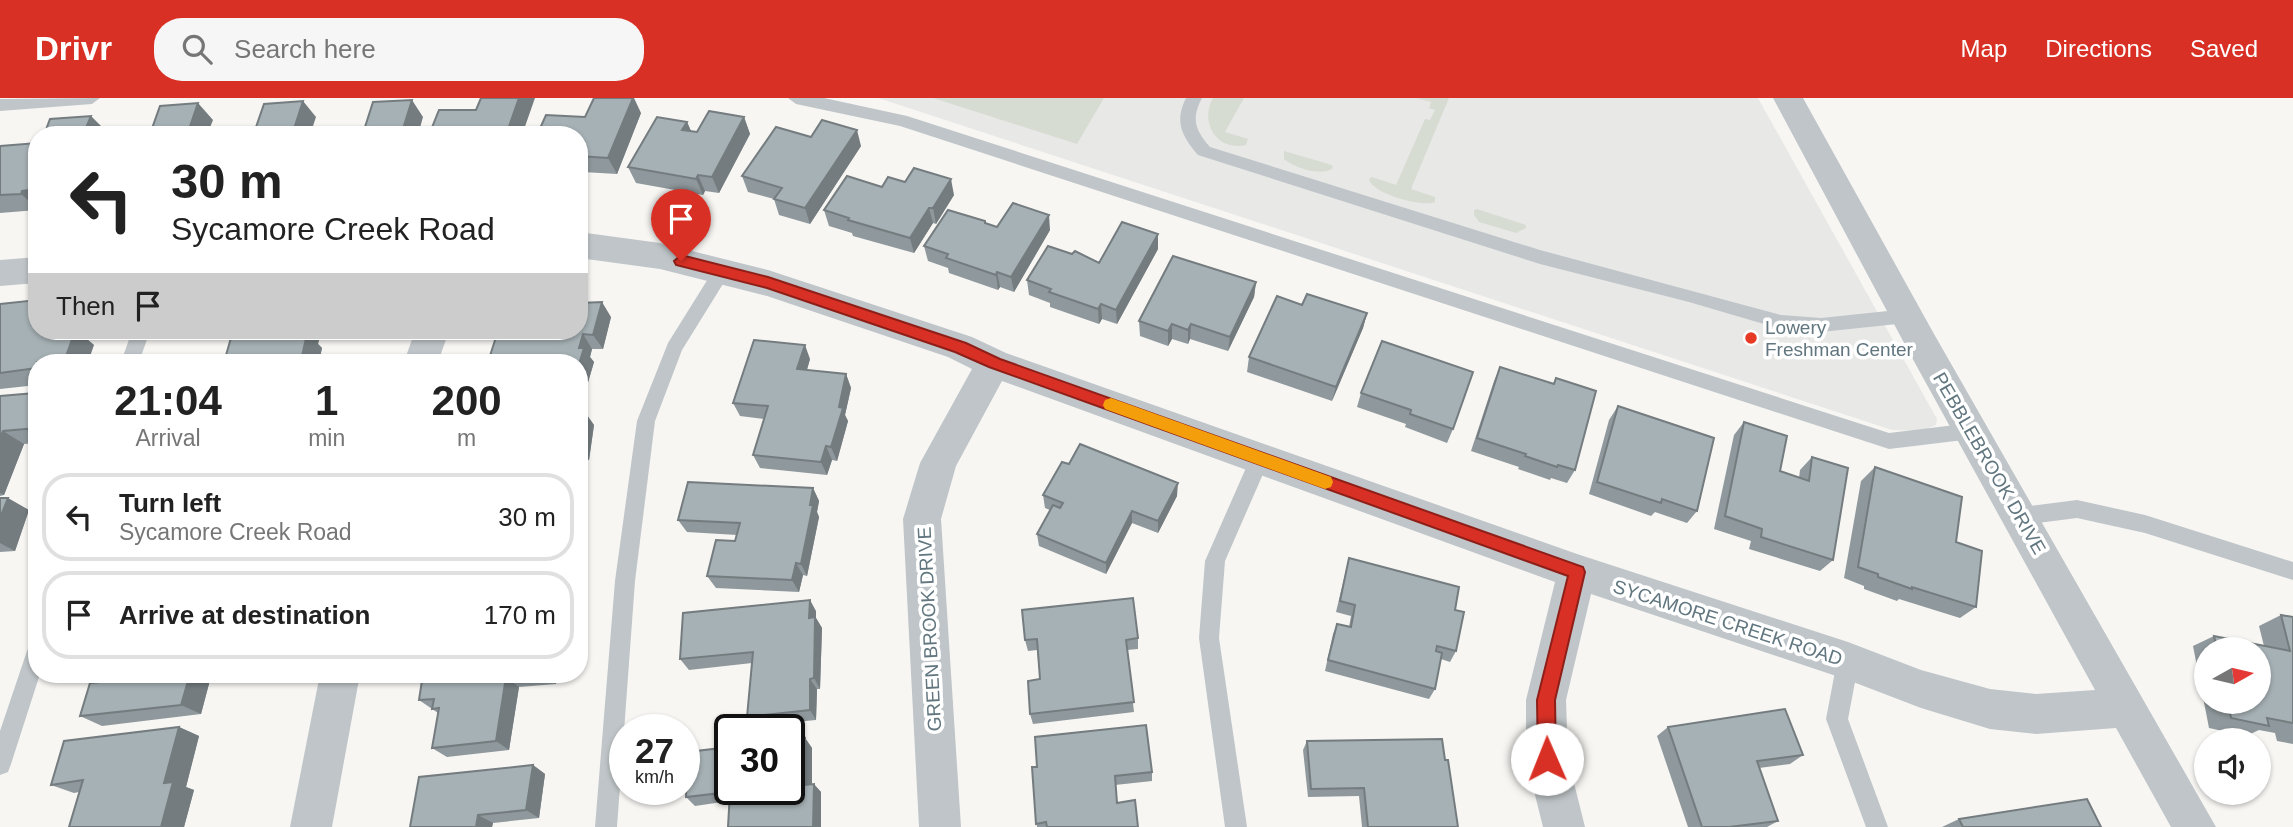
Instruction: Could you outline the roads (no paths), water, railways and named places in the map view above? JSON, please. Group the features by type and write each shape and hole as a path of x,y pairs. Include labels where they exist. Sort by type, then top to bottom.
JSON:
{"street":[{"name":"PEBBLEBROOK DRIVE","path":"1788,98 1907,316 2194,827"},
{"name":"SYCAMORE CREEK ROAD","path":"588,246 660,256 768,283 960,347 995,363 1577,572 1847,661 1921,690 1990,709 2036,714 2127,707"},
{"path":"0,273 28,271"},
{"name":"GREEN BROOK DRIVE","path":"940,827 922,519 938,463 995,363"},
{"path":"1564,827 1547,759 1546,700 1577,572"},
{"path":"311,827 338,683"}],"lane":[{"path":"0,105 92,98"},
{"path":"796,98 901,120 1889,440 1972,432"},
{"path":"1194,98 1186,112 1188,132 1204,151 1540,257 1801,326 1907,316"},
{"path":"606,827 625,581 646,421 674,348 722,271"},
{"path":"1236,827 1209,638 1214,561 1260,458"},
{"path":"2021,516 2077,509 2145,524 2293,571"},
{"path":"1847,661 1837,719 1877,827"},
{"path":"0,764 28,678"}],"place":[{"name":"Lowery Freshman Center","path":"1751,338"}]}
